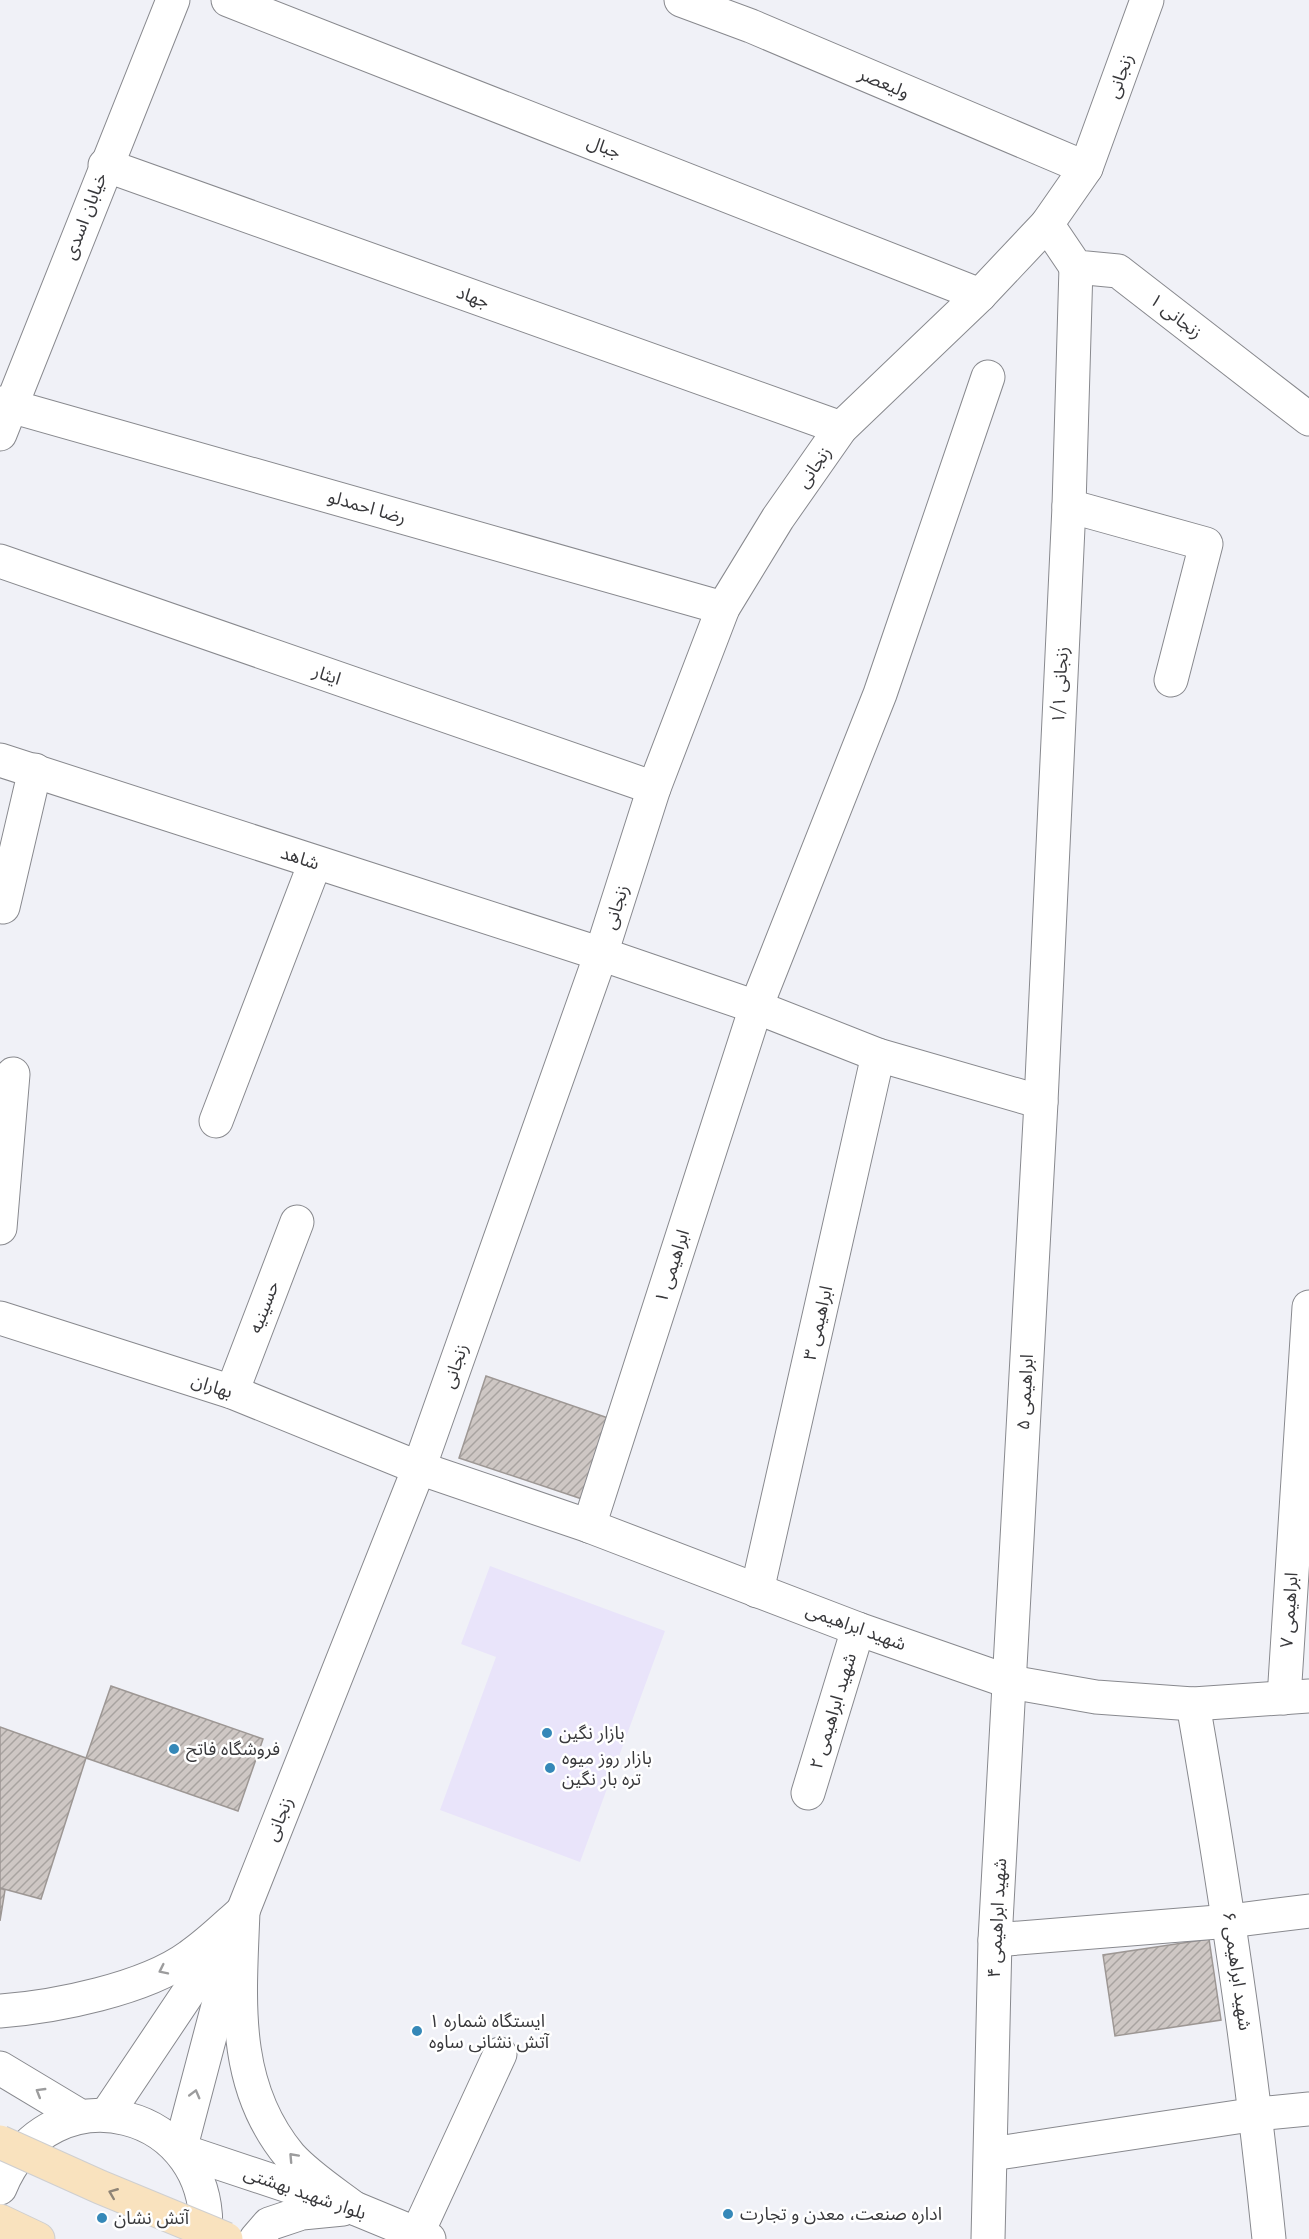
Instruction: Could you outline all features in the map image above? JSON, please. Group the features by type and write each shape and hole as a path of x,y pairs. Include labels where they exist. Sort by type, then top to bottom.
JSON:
{"main road":[{"path":"0,2142 100,2187 226,2239"},
{"path":"0,2221 38,2239"}],"street":[{"name":"خیابان اسدی","path":"3,414 173,0"},
{"name":"جبال","path":"228,0 980,295"},
{"name":"ولیعصر","path":"681,0 755,13 1086,168"},
{"name":"زنجانی","path":"243,1911 419,1468 601,954 654,788 723,608 778,518 841,428 980,295 1047,224 1086,168 1148,0"},
{"name":"جهاد","path":"105,165 841,428"},
{"path":"1047,224 1076,267"},
{"name":"زنجانی ۱","path":"1076,267 1118,271 1309,419"},
{"name":"زنجانی ۱/۱","path":"1041,1102 1069,506 1076,267"},
{"name":"ابراهیمی ۱","path":"589,1526 756,1007 880,694 988,376"},
{"name":"رضا احمدلو","path":"3,414 723,608"},
{"path":"1069,506 1206,544 1171,680"},
{"name":"ایثار","path":"0,561 654,788"},
{"name":"شاهد","path":"0,760 601,954 756,1007 878,1055 1041,1102"},
{"path":"3,907 35,771"},
{"path":"216,1121 315,863"},
{"name":"ابراهیمی ۳","path":"757,1591 878,1055"},
{"path":"0,1228 13,1074"},
{"name":"ابراهیمی ۵","path":"1010,1682 1041,1102"},
{"name":"حسینیه","path":"232,1392 297,1222"},
{"name":"ابراهیمی ۷","path":"1296,1697 1309,1307"},
{"name":"بهاران","path":"0,1318 232,1392 419,1468"},
{"name":"شهید ابراهیمی","path":"419,1468 589,1526 858,1629 1010,1682 1096,1697 1193,1704 1296,1697"},
{"name":"شهید ابراهیمی ۲","path":"808,1793 858,1629"},
{"name":"شهید ابراهیمی ۴","path":"988,2239 995,1940 1010,1682"},
{"name":"شهید ابراهیمی ۶","path":"1193,1704 1230,1921 1257,2114 1269,2239"},
{"path":"0,2011 69,2001 116,1990 189,1957 243,1911"},
{"path":"0,2188 10,2167 31,2142 59,2123 93,2115 243,1911"},
{"path":"180,2150 243,1911"},
{"path":"243,1911 239,2016 245,2061 256,2094 272,2130 291,2157 354,2208"},
{"path":"995,1940 1230,1921 1309,1911"},
{"path":"423,2237 500,2054"},
{"path":"0,2068 93,2115 139,2122 155,2129 180,2150 200,2184 205,2203 205,2239"},
{"path":"991,2154 1257,2114 1309,2109"},
{"name":"بلوار شهید بهشتی","path":"180,2150 354,2208 423,2237"},
{"path":"256,2239 269,2224 302,2213 354,2208"}],"shaded area":[{"name":"بازار نگین","path":"490,1566 665,1631 580,1862 440,1810 496,1657 461,1644"}],"building":[{"path":"486,1376 608,1418 582,1499 459,1458"},
{"name":"فروشگاه فاتح","path":"111,1686 263,1739 238,1811 86,1758"},
{"path":"0,1727 86,1758 41,1899 0,1888"},
{"path":"0,1888 5,1890 0,1921"},
{"path":"1209,1939 1221,2020 1115,2036 1103,1955"}],"place":[{"name":"بازار نگین","path":"547,1733"},
{"name":"فروشگاه فاتح","path":"174,1749"},
{"name":"بازار روز میوه تره بار نگین","path":"550,1768"},
{"name":"ایستگاه شماره ۱ آتش نشانی ساوه","path":"417,2031"},
{"name":"اداره صنعت، معدن و تجارت","path":"728,2214"},
{"name":"آتش نشان","path":"102,2218"}]}
